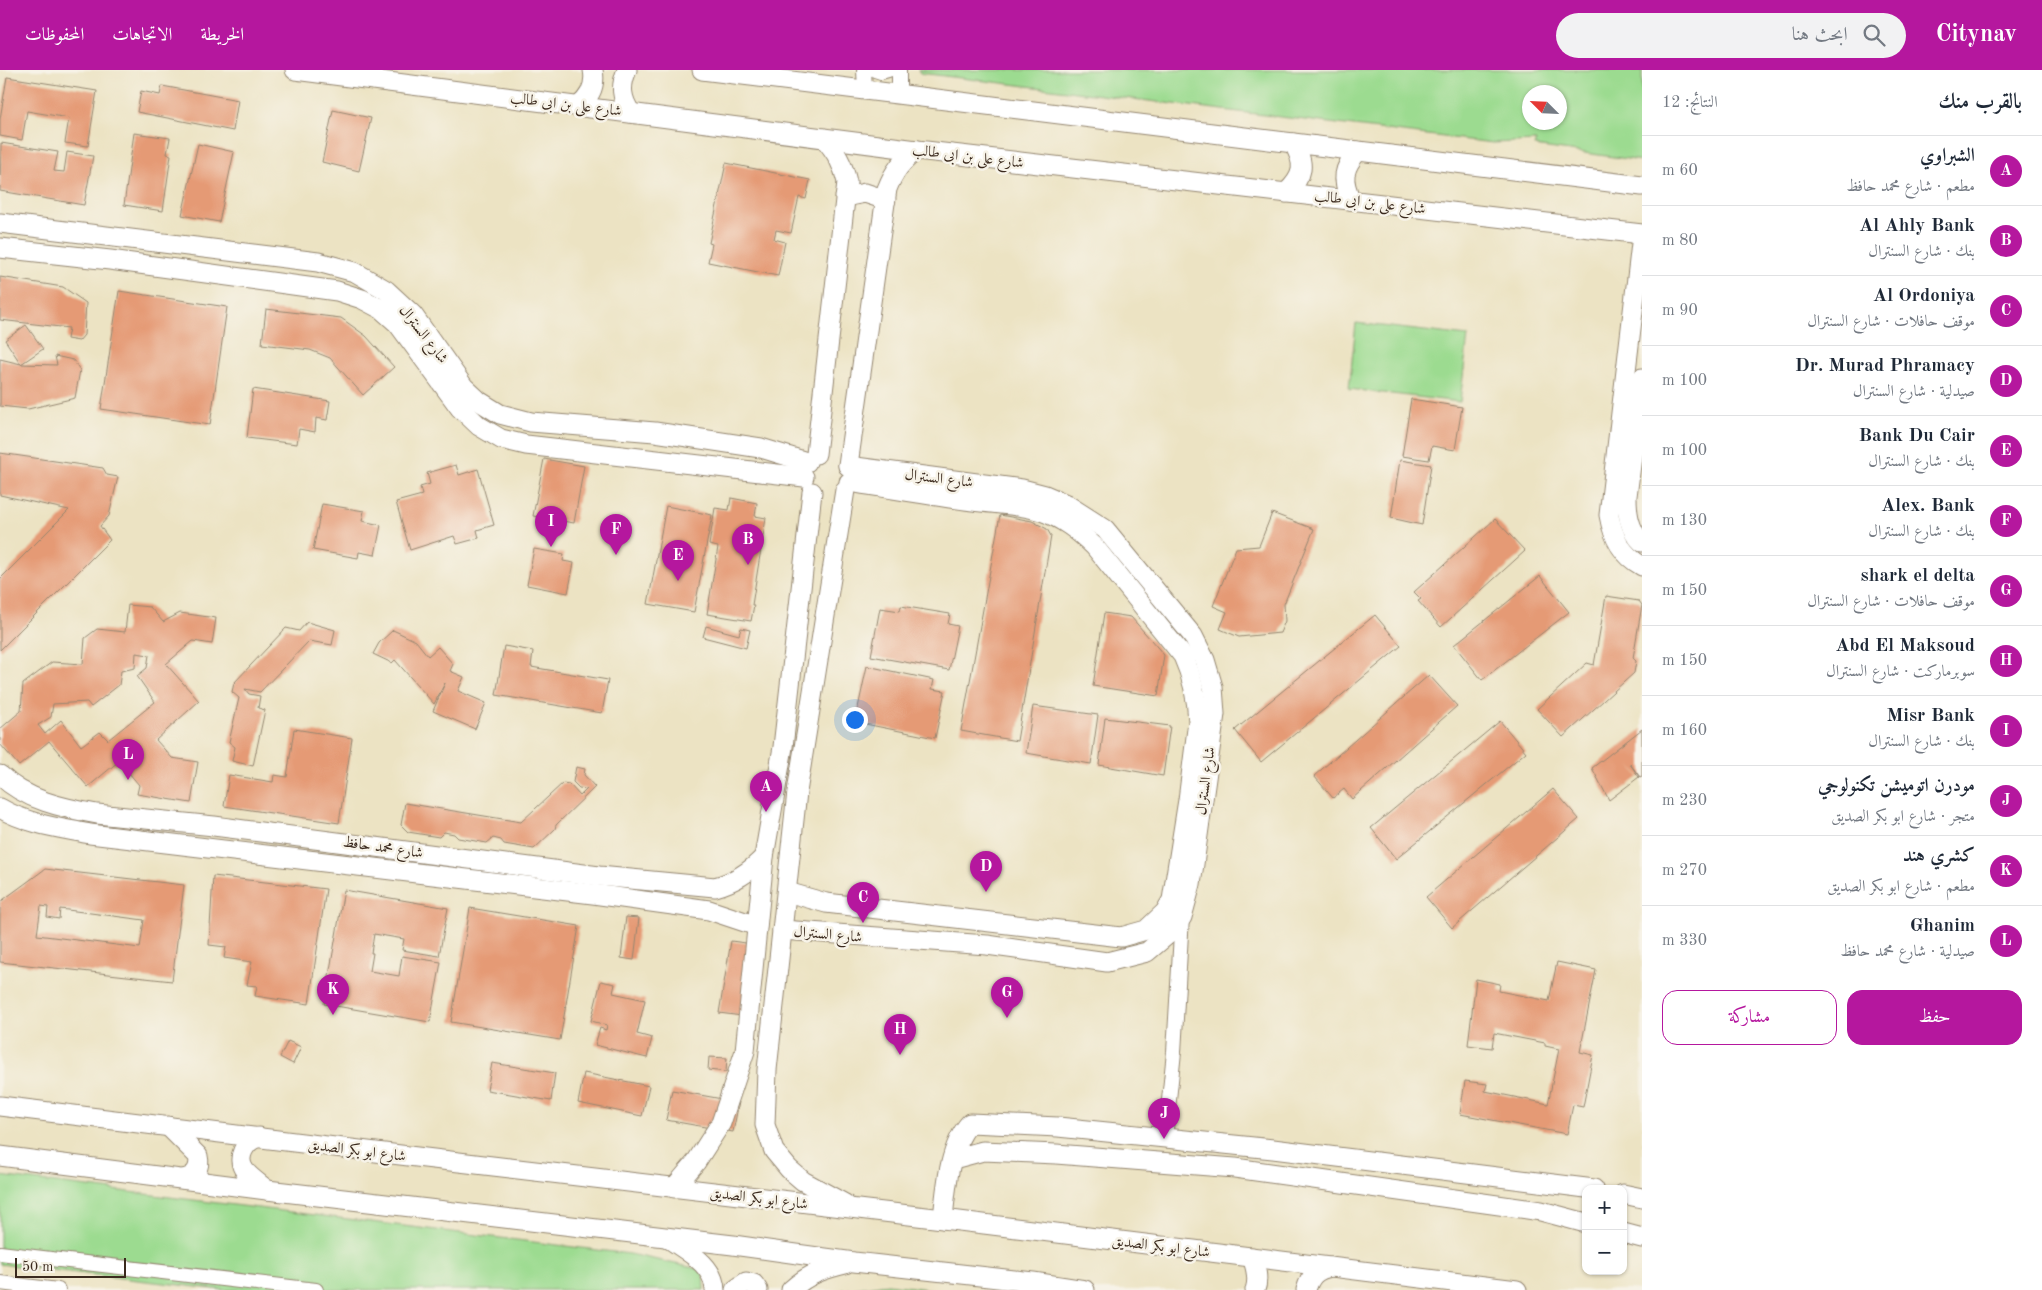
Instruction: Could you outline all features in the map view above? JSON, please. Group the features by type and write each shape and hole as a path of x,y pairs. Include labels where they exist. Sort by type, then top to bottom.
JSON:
{"street":[{"name":"شارع على بن ابى طالب","path":"295,70 917,150 1642,234"},
{"path":"579,106 591,92 594,82 593,70"},
{"path":"627,70 622,86 622,96 631,112"},
{"path":"702,70 1642,186"},
{"path":"864,70 865,90"},
{"path":"875,70 881,72 888,70"},
{"path":"899,70 899,94"},
{"path":"674,1188 704,1150 726,1111 745,1051 764,857 783,747 810,471 847,182 836,150 824,138"},
{"path":"1286,193 1297,183 1302,169 1300,155 1293,142"},
{"path":"855,1209 802,1181 789,1170 774,1151 765,1125 767,1070 797,792 847,476 887,189 894,172 904,159 917,150"},
{"path":"1351,200 1345,188 1344,174 1349,161 1358,151"},
{"path":"845,196 865,193 886,200"},
{"name":"شارع السنترال","path":"0,223 318,262 354,272 386,290 413,315 464,387 479,401 500,414 531,422 655,432 761,448 810,471"},
{"path":"1642,234 1609,516 1616,541 1623,552 1642,566"},
{"path":"150,266 157,248 153,242"},
{"name":"شارع السنترال","path":"0,248 337,291 362,299 381,309 398,324 460,408 479,426 501,438 526,445 751,470 810,471"},
{"path":"223,275 220,262 222,256 229,251"},
{"path":"1642,378 1627,496 1627,511 1631,526 1642,542"},
{"path":"570,450 572,425"},
{"path":"749,447 751,470"},
{"path":"820,452 833,452 844,459 847,476 834,497 827,498 821,497 810,471 820,452"},
{"name":"شارع السنترال","path":"782,930 988,945 1107,962 1147,952 1172,931 1182,917 1191,884 1215,714 1213,687 1205,660 1193,636 1105,529 1066,504 1045,495 1022,489 914,483 847,476"},
{"name":"شارع السنترال","path":"787,892 826,903 1121,937 1146,930 1165,912 1172,900 1198,721 1197,698 1192,676 1183,656 1094,546 1078,531 1060,519 1020,506 972,501 914,483"},
{"path":"783,747 804,749"},
{"name":"شارع محمد حافظ","path":"0,775 9,784 37,799 74,810 97,814 366,844 599,876 715,888 730,883 754,867 764,857"},
{"name":"شارع محمد حافظ","path":"0,808 24,819 90,834 364,866 709,910 757,926"},
{"path":"364,866 366,844"},
{"path":"1165,1138 1174,1052 1182,917"},
{"path":"1049,954 1051,930"},
{"path":"751,990 775,992"},
{"name":"شارع ابو بكر الصديق","path":"0,1106 674,1188 943,1218 1517,1290"},
{"path":"943,1218 948,1177 953,1159 962,1132 970,1123 1058,1127 1165,1138 1426,1166 1582,1187"},
{"path":"168,1126 198,1156 199,1166 197,1171 193,1176 183,1179"},
{"path":"259,1137 245,1145 241,1161 245,1171 266,1190"},
{"path":"1235,1168 1238,1146"},
{"path":"953,1159 970,1154 993,1151 1066,1154 1235,1168 1541,1211 1582,1222"},
{"path":"0,1156 266,1190 791,1252 854,1262 1033,1282 1085,1290"},
{"path":"1627,1195 1642,1198"},
{"path":"1627,1234 1642,1238"},
{"path":"667,1237 698,1259 710,1271 715,1290"},
{"path":"0,1253 316,1290"},
{"path":"1252,1257 1256,1270 1257,1285 1255,1290"},
{"path":"791,1290 821,1270 854,1262"},
{"path":"1306,1290 1315,1272 1331,1267"},
{"path":"735,1290 746,1282 754,1284 758,1290"},
{"path":"0,1283 58,1290"}],"green space":[{"path":"918,70 1642,70 1642,161 1534,146 1536,141 1493,143 920,73"},
{"path":"1356,323 1468,336 1460,402 1349,389"},
{"path":"0,1176 630,1254 703,1270 704,1290 223,1290 0,1264"},
{"path":"888,1284 936,1290 842,1290"}],"building":[{"path":"7,77 97,91 88,146 65,143 69,118 27,111 22,140 0,136 0,119"},
{"path":"162,86 238,100 233,131 137,112 141,91 160,95"},
{"path":"333,110 371,118 359,171 322,162"},
{"path":"134,133 170,138 167,154 171,155 163,211 124,205"},
{"path":"1,143 58,152 54,171 64,172 67,152 93,156 84,205 0,191"},
{"path":"198,144 234,152 219,222 182,215"},
{"path":"726,163 810,180 806,199 799,197 791,233 776,230 774,239 785,242 778,276 708,262 712,244 709,243"},
{"path":"0,277 63,287 86,303 84,335 79,341 67,339 69,328 0,320"},
{"path":"119,291 227,307 210,425 101,409"},
{"path":"266,309 341,318 366,336 394,367 363,395 330,358 310,350 262,344"},
{"path":"26,325 43,349 21,364 5,340"},
{"path":"55,356 73,360 80,370 75,398 28,409 0,406 0,359 21,364 57,365"},
{"path":"253,389 330,401 327,420 316,418 315,432 299,429 297,444 247,438"},
{"path":"1411,399 1462,407 1455,450 1432,446 1429,460 1402,456"},
{"path":"0,453 103,468 107,475 118,477 109,516 100,526 110,540 0,650 0,579 69,510 0,495"},
{"path":"544,459 584,466 574,523 533,516"},
{"path":"1400,460 1431,465 1422,525 1391,518"},
{"path":"456,465 459,475 478,469 494,525 477,530 479,538 457,544 454,536 410,550 396,502 422,495 420,487 430,484 427,473"},
{"path":"731,498 757,503 755,516 766,518 751,621 707,614 718,547 709,545 715,508 729,510"},
{"path":"322,504 364,511 362,521 381,525 375,555 359,552 358,558 313,550"},
{"path":"666,506 712,515 694,612 648,604"},
{"path":"1272,513 1314,529 1284,604 1285,621 1280,633 1239,637 1220,629 1227,612 1213,606 1236,548 1259,546"},
{"path":"1000,515 1032,521 1047,529 1051,536 1017,741 961,731"},
{"path":"1495,519 1525,551 1441,627 1418,601 1421,599 1414,592"},
{"path":"534,549 564,554 563,561 574,563 568,593 527,585"},
{"path":"1540,576 1569,612 1482,680 1454,645"},
{"path":"1606,596 1639,601 1642,605 1633,658 1636,661 1634,673 1563,737 1537,709 1587,663 1594,665"},
{"path":"128,605 150,607 163,622 180,613 216,618 212,644 193,641 166,664 199,701 156,740 172,758 198,762 191,803 137,794 139,785 119,761 88,787 49,741 19,766 0,744 0,729 21,711 23,684 52,662 83,664 85,638 97,629 125,632","holes":["136,653 149,655 147,668 137,676 155,702 108,740 100,732 81,746 61,720 45,734 38,725 51,717 53,704 87,702 91,707 119,685 121,671 135,668"]},
{"path":"901,606 950,614 948,624 958,626 949,670 871,656 880,608 900,611"},
{"path":"1104,613 1131,617 1164,655 1158,696 1093,686"},
{"path":"1375,615 1401,646 1261,762 1235,730"},
{"path":"307,622 335,630 332,645 309,641 260,692 245,689 249,694 260,696 258,708 265,710 253,766 232,761 235,747 229,742 239,698 232,692 234,683 286,628 299,631"},
{"path":"706,626 739,635 741,628 750,630 746,648 703,637"},
{"path":"393,630 416,641 428,656 438,647 453,664 450,671 464,677 458,691 486,703 475,729 433,711 445,683 434,704 395,660 392,663 373,654 379,643"},
{"path":"504,646 533,651 531,667 608,680 602,713 496,695"},
{"path":"867,666 934,680 932,689 945,691 935,738 855,722"},
{"path":"1429,675 1457,706 1352,799 1344,789 1333,798 1314,776"},
{"path":"1033,706 1098,715 1091,764 1026,753"},
{"path":"1105,718 1170,726 1163,776 1099,765"},
{"path":"1500,721 1526,752 1396,859 1371,828"},
{"path":"294,729 352,738 339,823 224,806 229,775 273,782 274,775 287,777"},
{"path":"1642,729 1642,776 1640,777 1630,764 1639,777 1609,800 1592,768"},
{"path":"576,767 585,769 584,775 595,787 534,849 504,844 501,840 493,838 487,843 458,838 454,834 444,832 439,837 408,832 401,825 405,803 521,822 563,783 569,784 580,796 587,789 579,788 573,782"},
{"path":"1553,789 1579,819 1452,928 1426,897"},
{"path":"45,869 184,885 172,981 0,962 0,902","holes":["41,906 48,907 47,917 59,919 60,909 144,920 140,948 37,935"]},
{"path":"213,876 326,889 309,1004 255,996 257,986 247,985 252,962 224,958 226,947 209,945"},
{"path":"344,890 448,908 439,956 402,950 404,939 374,934 371,953 373,953 370,971 399,976 402,956 441,962 430,1022 324,1004"},
{"path":"470,908 579,926 560,1040 451,1022"},
{"path":"626,917 639,918 634,960 621,958"},
{"path":"731,941 753,944 742,1016 719,1013"},
{"path":"1557,962 1596,970 1580,1052 1593,1055 1583,1107 1573,1105 1567,1134 1460,1114 1465,1081 1487,1084 1485,1091 1548,1104 1559,1049 1545,1046 1545,1043 1494,1033 1492,1048 1468,1045 1476,979 1500,984 1499,991 1549,1001"},
{"path":"601,981 615,984 613,993 645,1000 637,1034 652,1038 647,1058 595,1045 600,1028 606,1030 607,1025 591,1021"},
{"path":"288,1041 301,1047 293,1064 280,1057"},
{"path":"709,1057 727,1058 726,1072 708,1070"},
{"path":"492,1063 555,1073 551,1101 487,1090"},
{"path":"584,1073 649,1086 642,1116 578,1103"},
{"path":"672,1090 739,1102 733,1132 666,1120"}],"place":[{"name":"Misr Bank","path":"551,547"},
{"name":"Alex. Bank","path":"616,555"},
{"name":"Al Ahly Bank","path":"748,565"},
{"name":"Bank Du Cair","path":"678,581"},
{"name":"Ghanim","path":"128,780"},
{"name":"الشبراوي","path":"766,812"},
{"name":"Dr. Murad Phramacy","path":"986,892"},
{"name":"Al Ordoniya","path":"863,923"},
{"name":"كشري هند","path":"333,1015"},
{"name":"shark el delta","path":"1007,1018"},
{"name":"Abd El Maksoud","path":"900,1055"},
{"name":"مودرن اتوميشن تكنولوجي","path":"1164,1139"}]}
